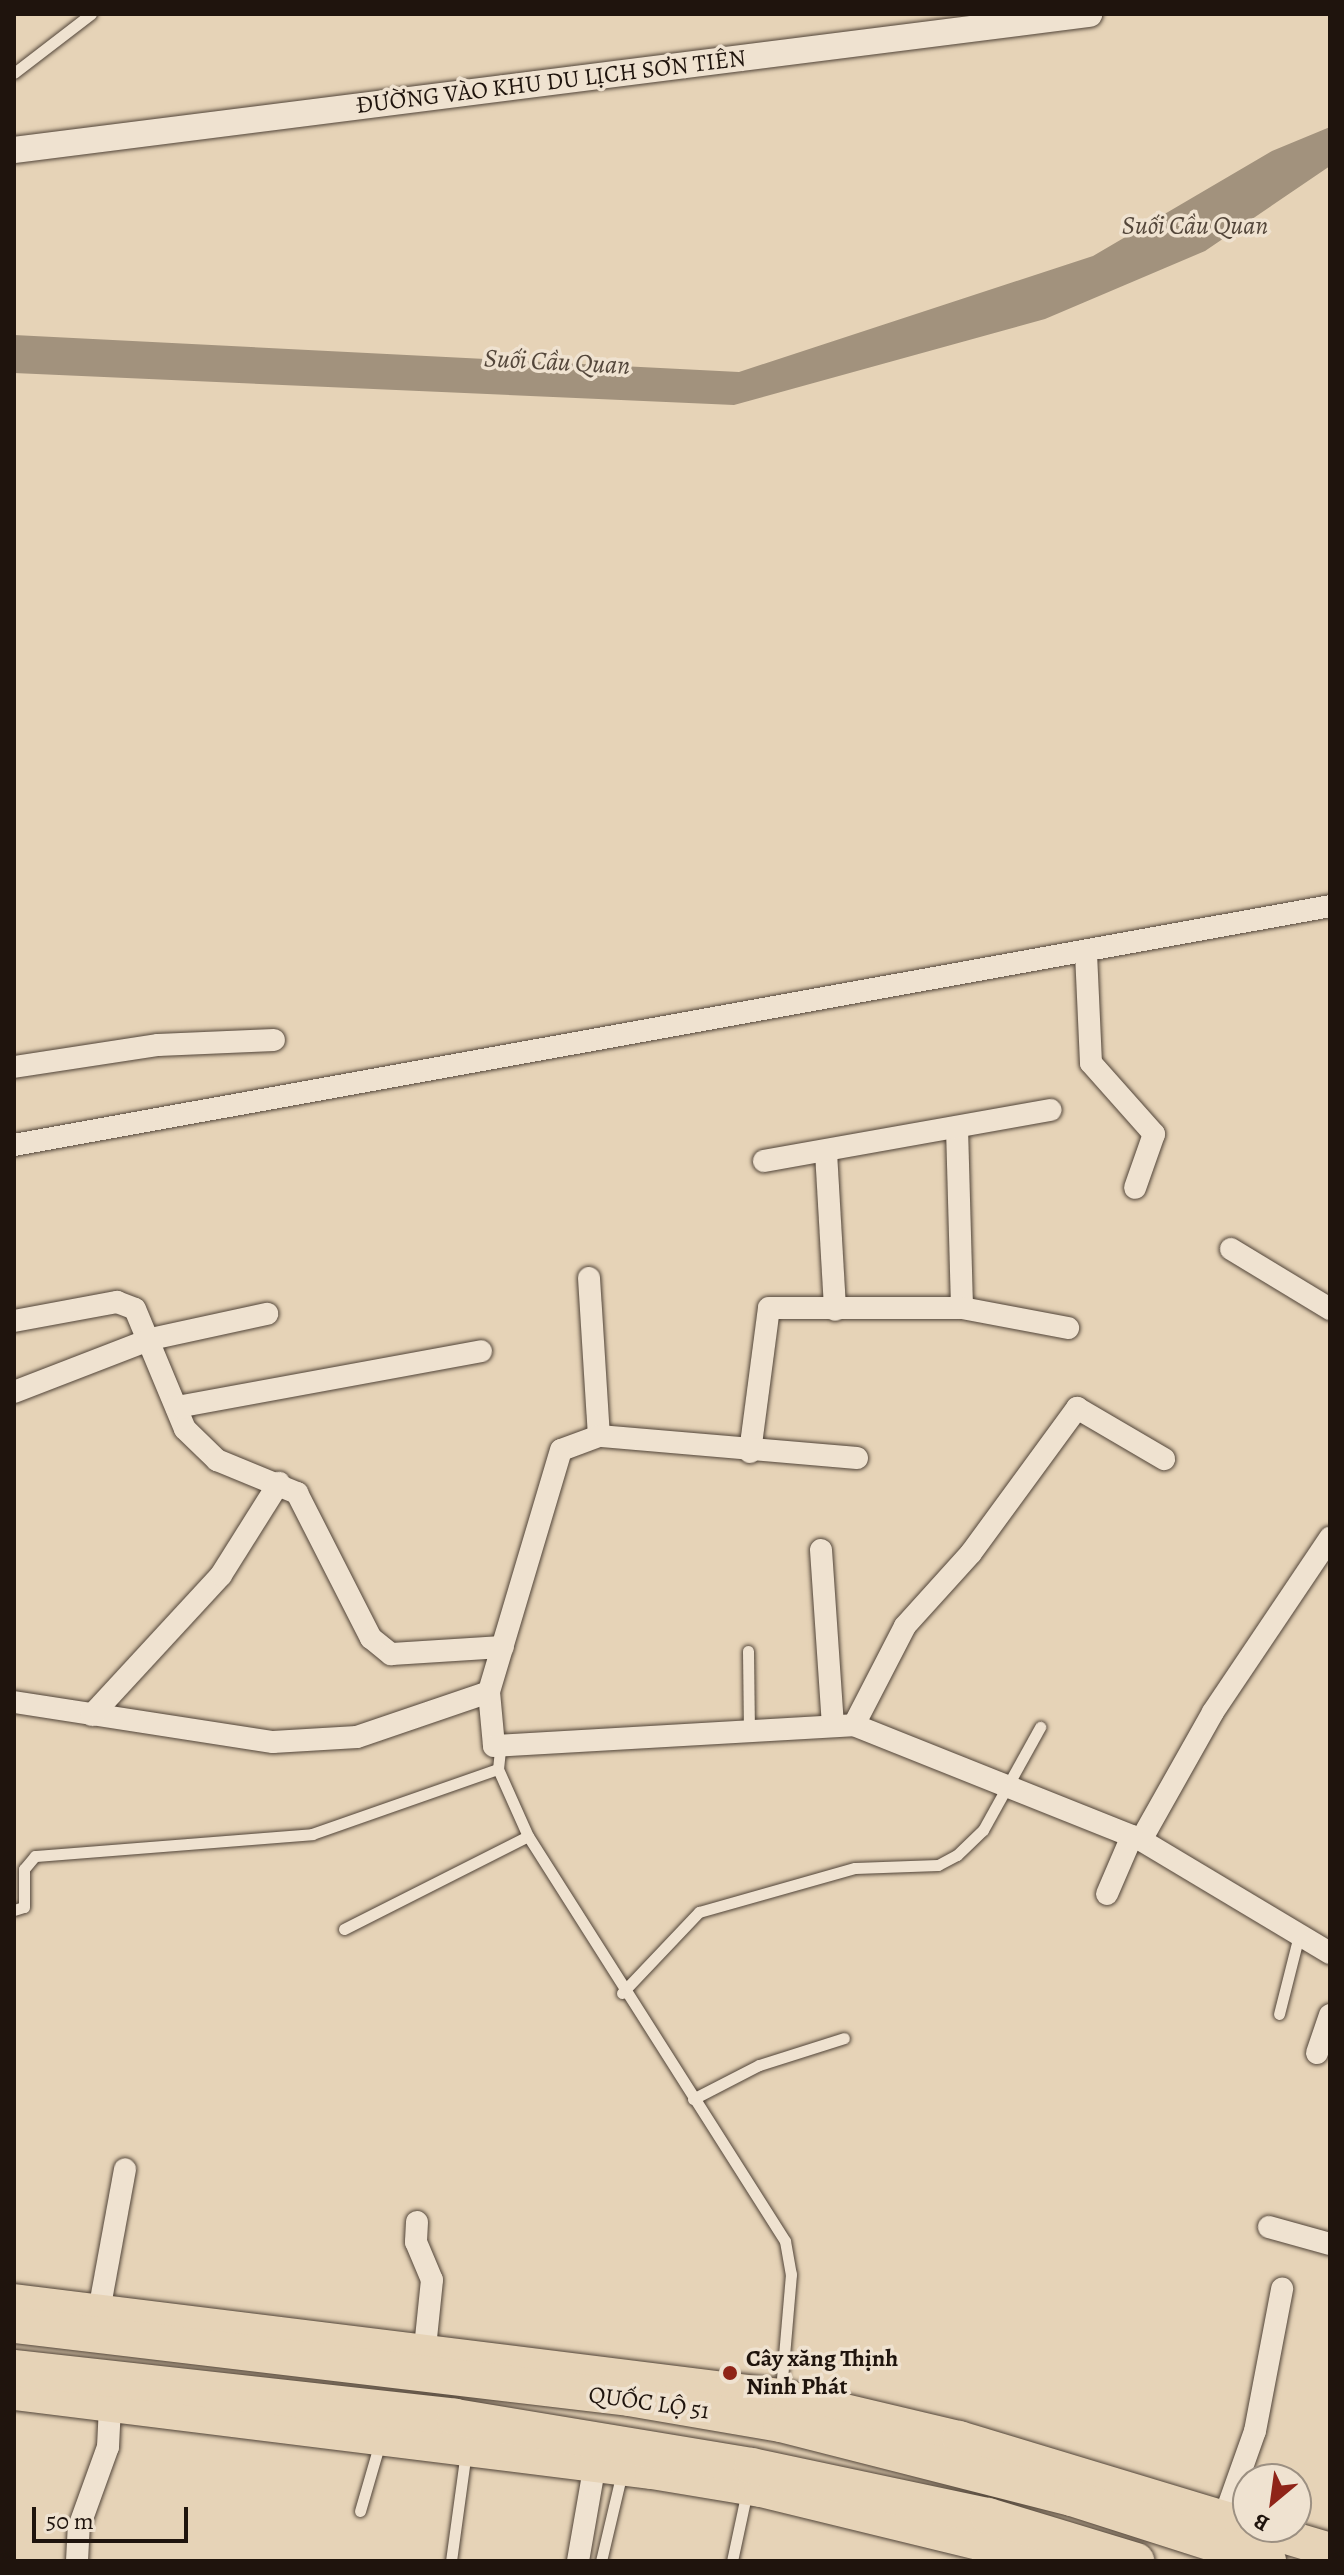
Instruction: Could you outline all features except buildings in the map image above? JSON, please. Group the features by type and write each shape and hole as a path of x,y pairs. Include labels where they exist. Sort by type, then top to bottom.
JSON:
{"highway":[{"name":"QUỐC LỘ 51","path":"14,2325 97,2324 629,2398 781,2410 1141,2507 1268,2561"},
{"name":"QUỐC LỘ 51","path":"14,2368 122,2394 468,2433 750,2477 985,2539 1136,2561"}],"main road":[{"name":"QUỐC LỘ 51","path":"14,2301 97,2324 425,2348 781,2410"},
{"name":"QUỐC LỘ 51","path":"14,2393 122,2394"},
{"name":"QUỐC LỘ 51","path":"1141,2507 1232,2522"},
{"name":"QUỐC LỘ 51","path":"985,2539 1053,2561"},
{"name":"QUỐC LỘ 51","path":"1306,2543 1330,2550"}],"street":[{"name":"ĐƯỜNG VÀO KHU DU LỊCH SƠN TIÊN","path":"14,150 1086,14"},
{"path":"14,1145 1086,953 1330,906"},
{"path":"1086,953 1091,1063 1154,1134 1135,1188"},
{"path":"14,1067 158,1045 274,1040"},
{"path":"764,1161 1050,1110"},
{"path":"957,1128 962,1308"},
{"path":"826,1152 835,1310"},
{"path":"1231,1249 1330,1309"},
{"path":"589,1278 599,1436"},
{"path":"14,1321 117,1302 135,1309 151,1339 185,1429 217,1460 254,1481 279,1483 297,1493 371,1638 391,1654 503,1647"},
{"path":"750,1452 769,1308 962,1308 1068,1328"},
{"path":"14,1392 151,1339 267,1314"},
{"path":"177,1407 481,1351"},
{"path":"844,1725 905,1626 971,1553 1077,1408 1164,1459"},
{"path":"857,1458 750,1452 599,1436 561,1450 489,1692 492,1739 499,1759 844,1725 1136,1838 1299,1935 1328,1947"},
{"path":"92,1715 221,1575 279,1483"},
{"path":"1107,1894 1136,1838 1213,1712 1330,1538"},
{"path":"821,1550 844,1725"},
{"path":"14,1702 273,1742 357,1737 489,1692"},
{"path":"1317,2053 1330,2015"},
{"path":"97,2324 125,2169"},
{"path":"417,2222 416,2242 432,2280 425,2348"},
{"path":"1269,2227 1330,2244"},
{"path":"1251,2463 1282,2289"},
{"path":"77,2561 79,2527 108,2447 122,2394"},
{"path":"578,2561 612,2455"}],"lane":[{"path":"14,73 91,14"},
{"path":"748,1651 749,1732"},
{"path":"622,1993 699,1912 855,1868 938,1865 983,1830 1040,1727"},
{"path":"14,1910 24,1907 24,1869 35,1856 312,1834 499,1759 528,1836 622,1993 785,2241 791,2274 781,2410"},
{"path":"344,1929 528,1836"},
{"path":"1279,2014 1299,1935"},
{"path":"693,2099 759,2065 844,2038"},
{"path":"360,2511 385,2423"},
{"path":"451,2561 468,2433"},
{"path":"601,2561 612,2455"},
{"path":"732,2561 750,2477"}],"water":[{"name":"Suối Cầu Quan","path":"1330,127 1330,166 1205,251 1045,319 734,405 14,373 14,335 739,372 1093,256 1272,151"}],"place":[{"name":"Cây xăng Thịnh Ninh Phát","path":"730,2373"}]}
